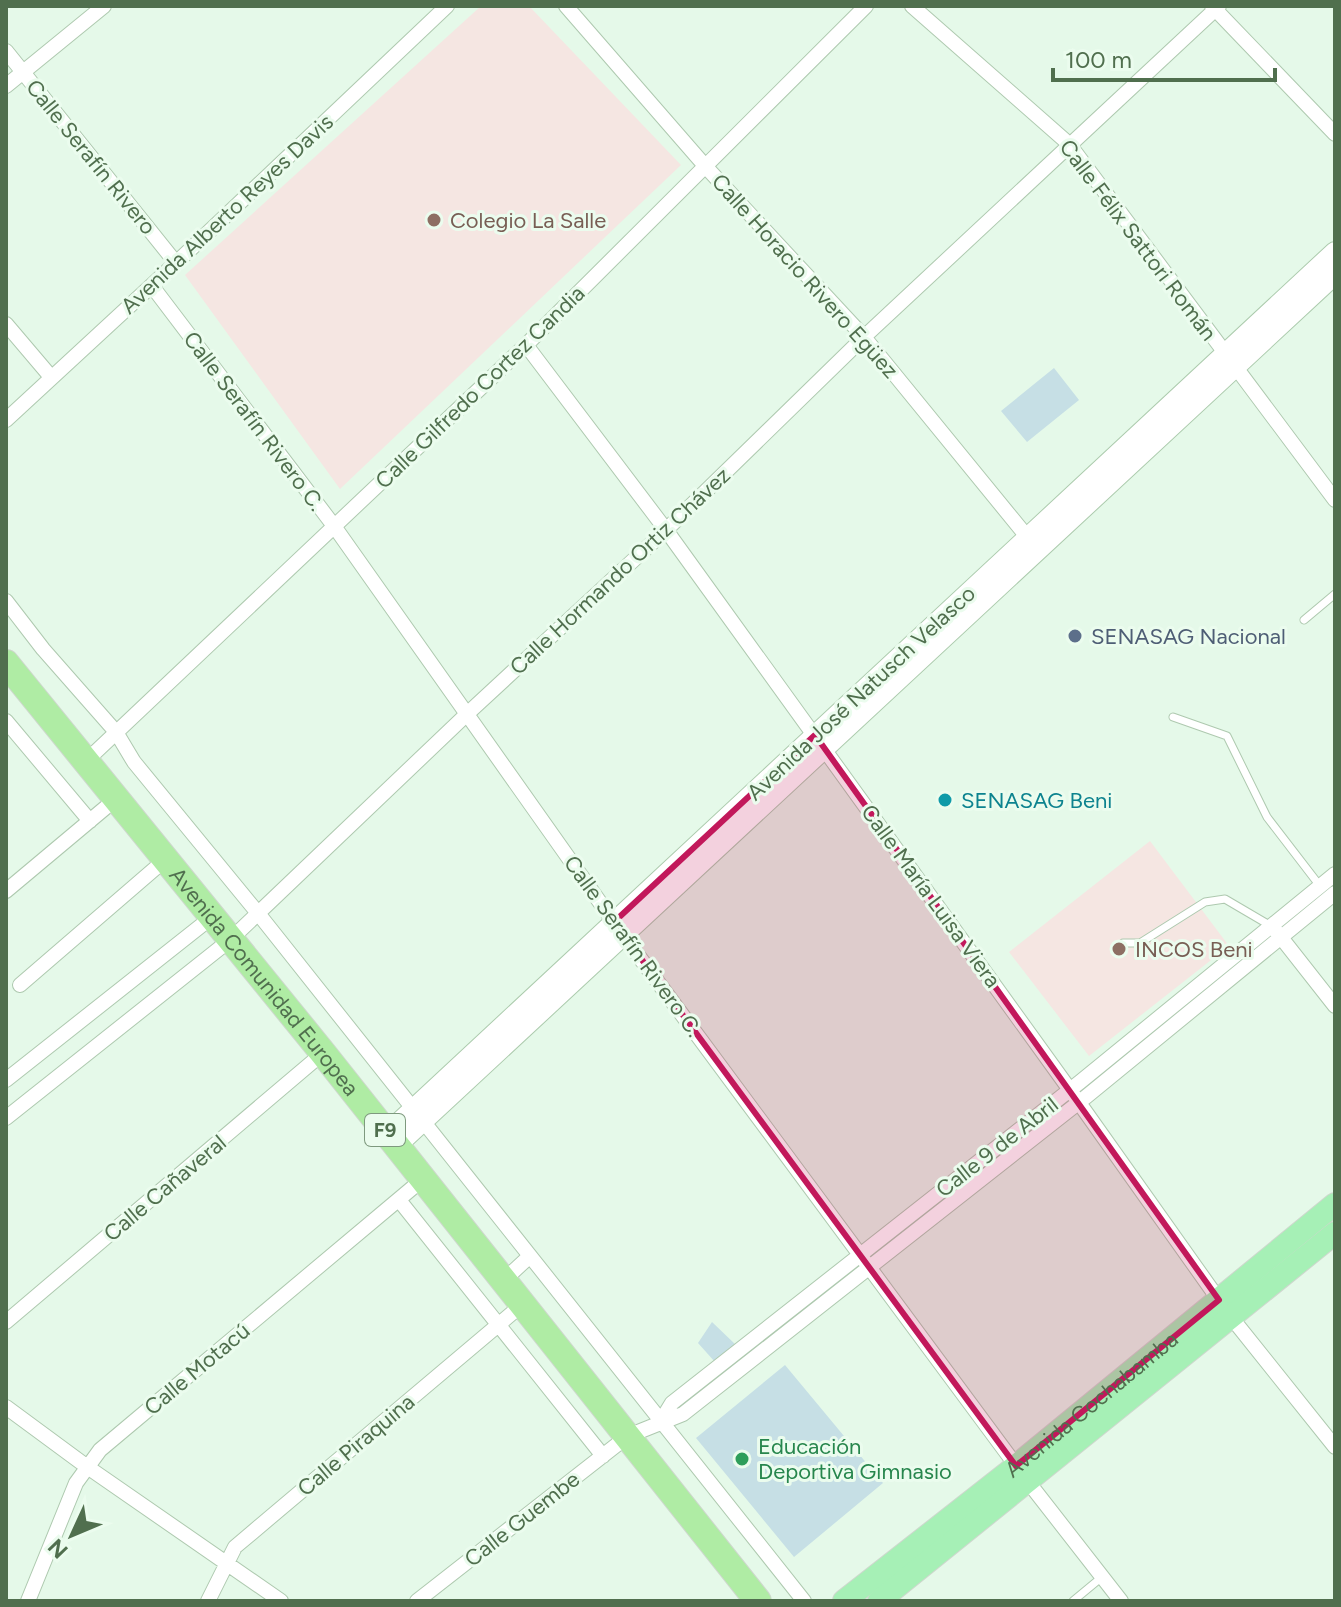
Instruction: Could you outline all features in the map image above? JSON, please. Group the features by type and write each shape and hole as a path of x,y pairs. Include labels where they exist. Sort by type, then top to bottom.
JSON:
{"highway":[{"name":"Avenida Comunidad Europea","path":"7,665 323,1053 758,1601"}],"main road":[{"name":"Avenida José Natusch Velasco","path":"392,1139 1229,360 1335,252"},
{"name":"Avenida José Natusch Velasco","path":"1229,360 1335,274"},
{"name":"Avenida Cochabamba","path":"879,1601 1023,1474 1225,1308 1335,1204"},
{"name":"Avenida Cochabamba","path":"1225,1308 1335,1233"},
{"name":"Avenida Cochabamba","path":"844,1601 1023,1474"}],"street":[{"path":"6,86 104,6"},
{"name":"Avenida Alberto Reyes Davis","path":"6,420 447,6"},
{"name":"Calle Horacio Rivero Egüez","path":"566,6 706,167 864,337 1033,544"},
{"name":"Calle Gilfredo Cortez Candia","path":"86,761 526,345 866,6"},
{"name":"Calle Félix Sattori Román","path":"912,6 1069,144 1335,500"},
{"path":"1215,7 1335,134"},
{"name":"Calle Hormando Ortiz Chávez","path":"6,1118 230,940 1215,7"},
{"name":"Calle Serafín Rivero","path":"6,51 176,263"},
{"name":"Calle Serafín Rivero C.","path":"152,286 334,526 619,929 1023,1474 1121,1601"},
{"path":"6,324 51,377"},
{"name":"Calle María Luisa Viera","path":"526,345 666,530 820,742 1225,1308 1335,1447"},
{"path":"6,601 43,649 116,732 134,762 257,912 804,1601"},
{"path":"6,721 90,821"},
{"path":"6,891 117,798"},
{"path":"20,985 166,859"},
{"name":"Calle 9 de Abril","path":"1276,932 1335,874"},
{"name":"Calle 9 de Abril","path":"628,1436 683,1414 866,1259 1075,1096 1276,932 1335,893"},
{"path":"6,1080 212,917"},
{"path":"1276,932 1335,1006"},
{"name":"Calle Cañaveral","path":"6,1322 323,1053"},
{"name":"Calle Motacú","path":"28,1601 76,1483 100,1450 423,1179"},
{"path":"399,1200 603,1456"},
{"path":"504,1280 530,1256"},
{"name":"Calle Piraquina","path":"208,1601 235,1547 523,1304"},
{"path":"6,1407 281,1601"},
{"name":"Calle Guembe","path":"417,1601 628,1436"}],"lane":[{"path":"1304,620 1335,594"},
{"path":"1173,717 1227,736 1267,817 1320,886"},
{"path":"1123,943 1140,943 1205,902 1225,899 1276,932"},
{"path":"1073,1601 1102,1577"}],"highlighted area":[{"path":"815,735 1219,1300 1016,1466 614,922"}],"shaded area":[{"name":"Colegio La Salle","path":"481,6 529,6 681,165 340,489 185,275"},
{"path":"1054,368 1079,400 1027,442 1001,411"},
{"name":"INCOS Beni","path":"1150,841 1229,946 1089,1056 1009,952"},
{"path":"712,1322 736,1345 715,1362 698,1343"},
{"path":"785,1365 883,1483 794,1557 696,1438"}],"place":[{"name":"Colegio La Salle","path":"434,220"},
{"name":"SENASAG Nacional","path":"1075,636"},
{"name":"SENASAG Beni","path":"945,800"},
{"name":"INCOS Beni","path":"1119,949"},
{"name":"Educación Deportiva Gimnasio","path":"742,1459"}]}
